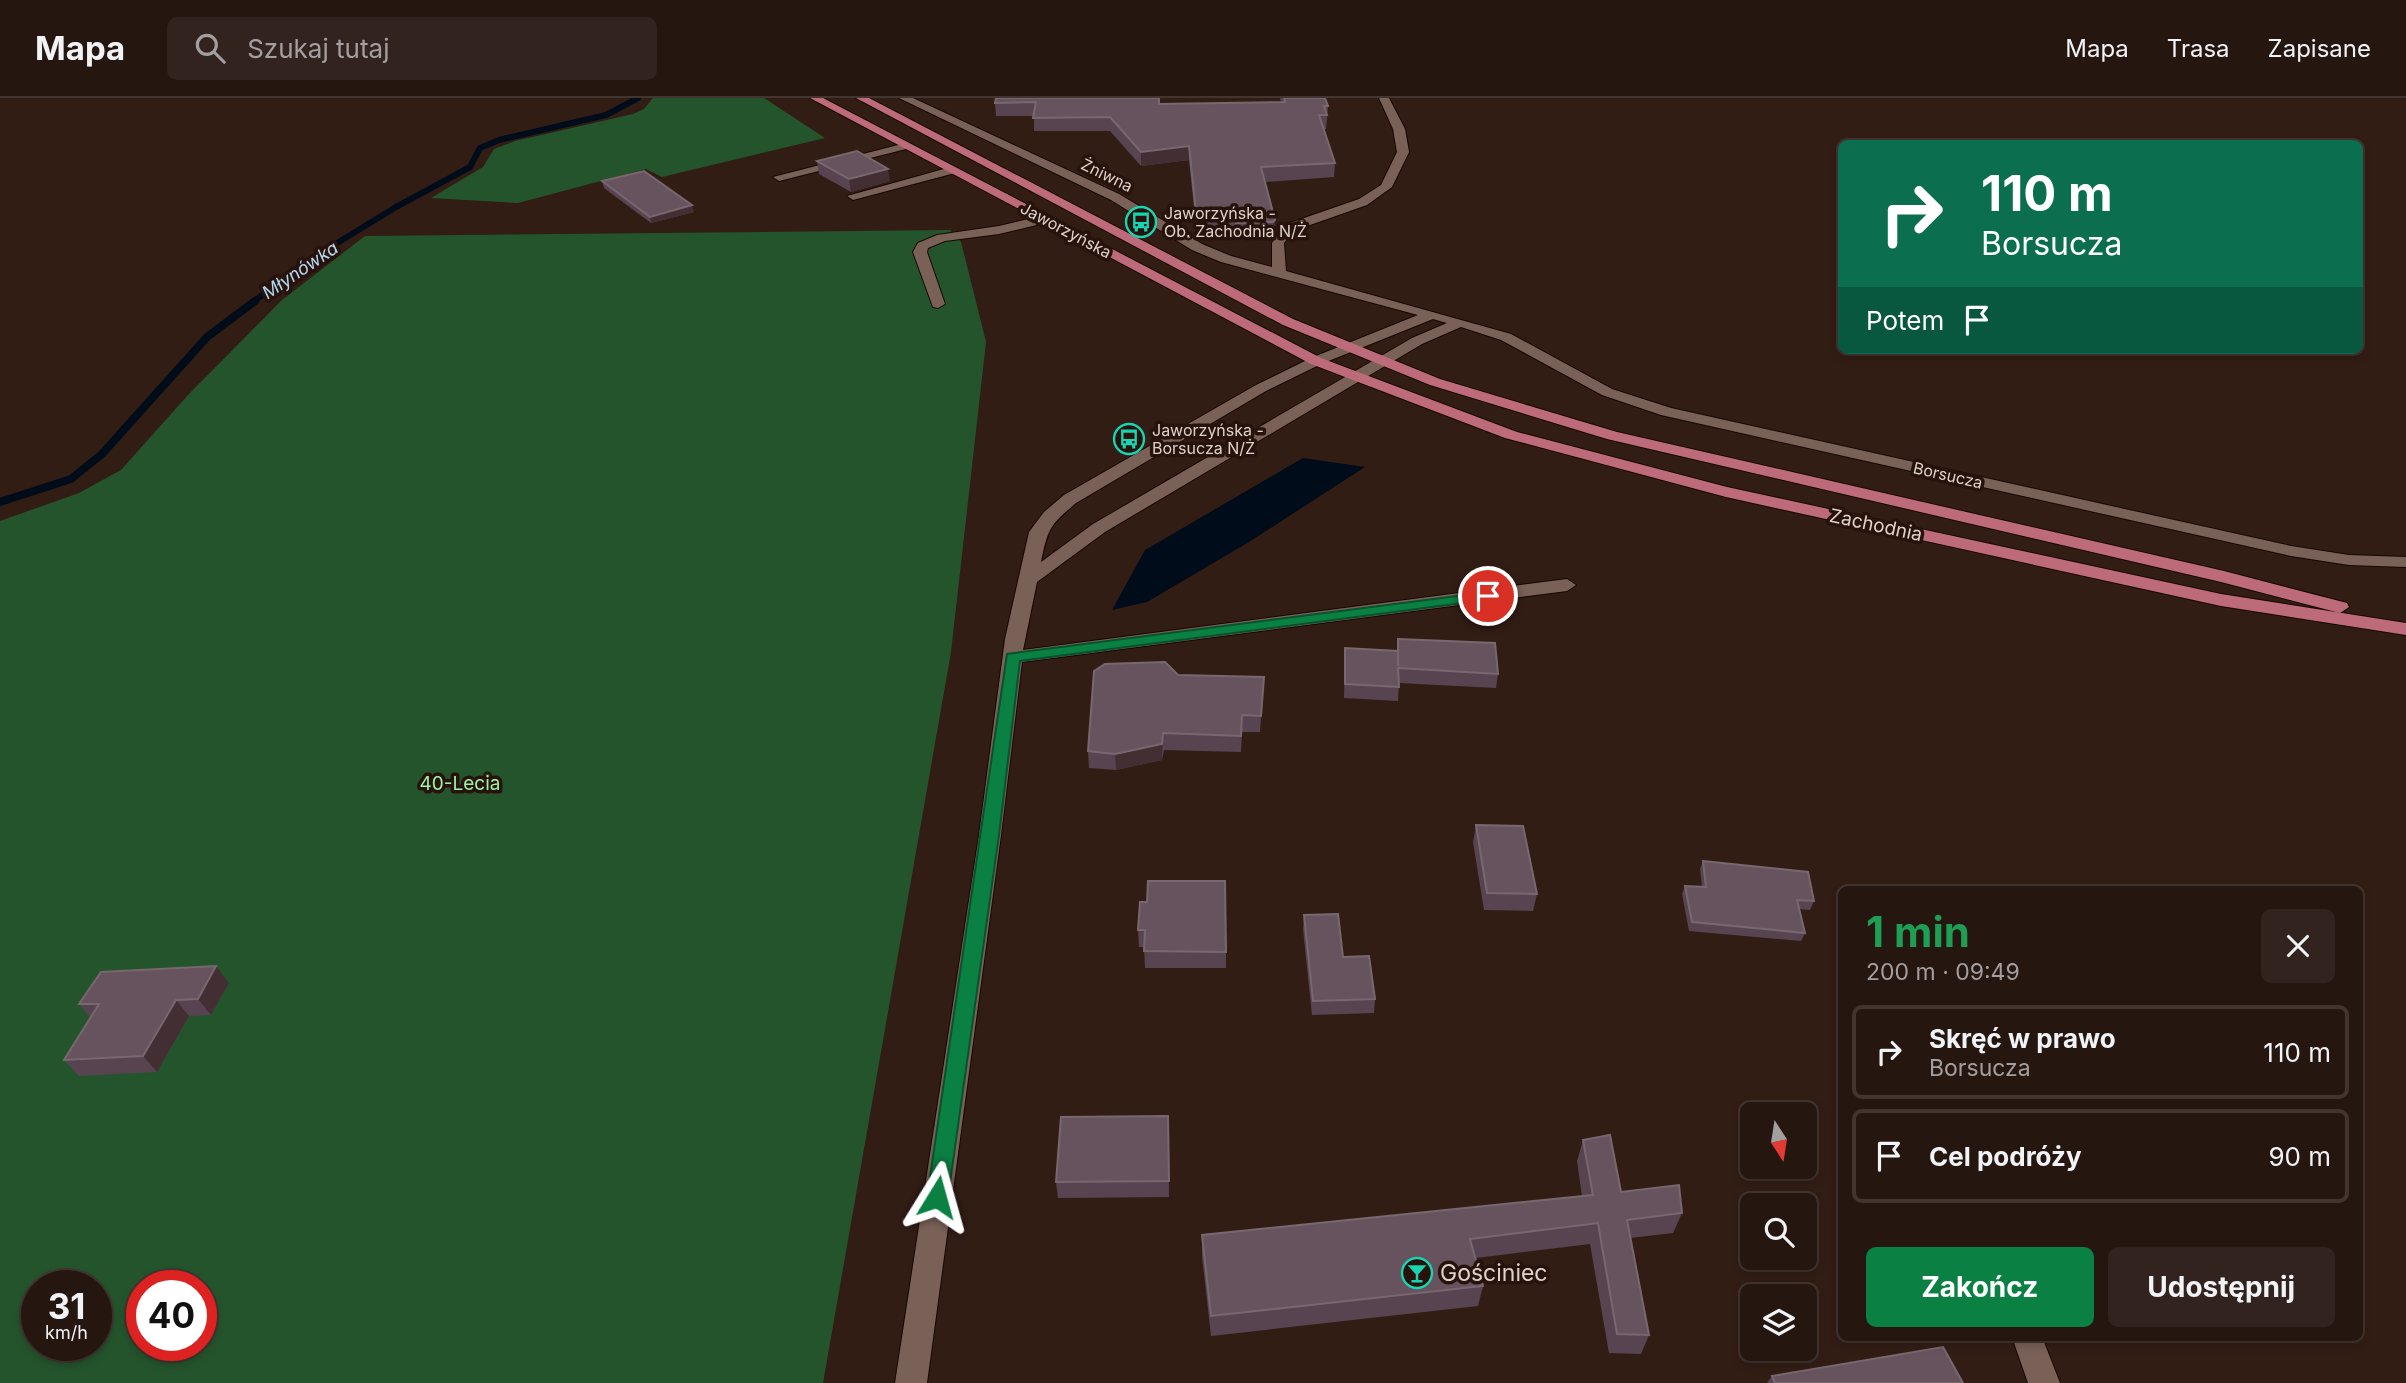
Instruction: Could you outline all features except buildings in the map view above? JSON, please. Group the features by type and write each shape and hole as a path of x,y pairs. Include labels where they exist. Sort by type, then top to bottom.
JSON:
{"main road":[{"name":"Jaworzyńska","path":"815,98 1316,361 1357,377"},
{"name":"Jaworzyńska","path":"861,98 1288,323 1384,363"},
{"name":"Zachodnia","path":"1384,363 1464,392 1613,436 2224,576 2406,624"},
{"name":"Zachodnia","path":"1357,377 1463,418 1548,446 1726,492 2221,600 2406,629"}],"street":[{"name":"Żniwna","path":"904,98 1115,197 1197,247 1226,259 1459,323"},
{"path":"1279,274 1278,243 1287,228 1363,202 1386,187 1403,152 1399,129 1384,98"},
{"path":"779,177 906,146"},
{"path":"853,196 951,170"},
{"path":"938,304 920,252 923,246 942,238 999,230 1045,219"},
{"path":"911,1383 1013,657 1038,532 1050,516 1070,499 1261,388 1316,361 1432,314"},
{"path":"1027,580 1099,528 1384,363 1417,341 1459,323"},
{"name":"Borsucza","path":"1459,323 1506,337 1606,392 1667,412 2291,551 2349,560 2406,562"},
{"path":"1013,657 1567,586"},
{"path":"2028,1341 2044,1383"}],"green space":[{"path":"653,98 764,98 825,138 662,177 646,169 518,203 431,198 483,167 494,149 515,141 633,114 644,109"},
{"name":"40-Lecia","path":"950,230 961,242 986,342 951,652 823,1383 0,1383 0,521 79,493 121,470 188,395 282,300 365,236"}],"water":[{"path":"1303,458 1365,467 1249,542 1147,602 1112,610 1145,550"}],"waterway":[{"name":"Młynówka","path":"253,302 306,262 396,207 470,167 480,148 499,140 606,115 638,98"},
{"name":"Młynówka","path":"0,502 71,479 102,454 207,337 255,301"}],"place":[{"name":"Jaworzyńska - Ob. Zachodnia N/Ż","path":"1141,222"},
{"name":"Jaworzyńska - Borsucza N/Ż","path":"1129,439"},
{"name":"Gościniec","path":"1417,1273"}],"route":[{"path":"937,1197 1013,657 1488,596"}]}
